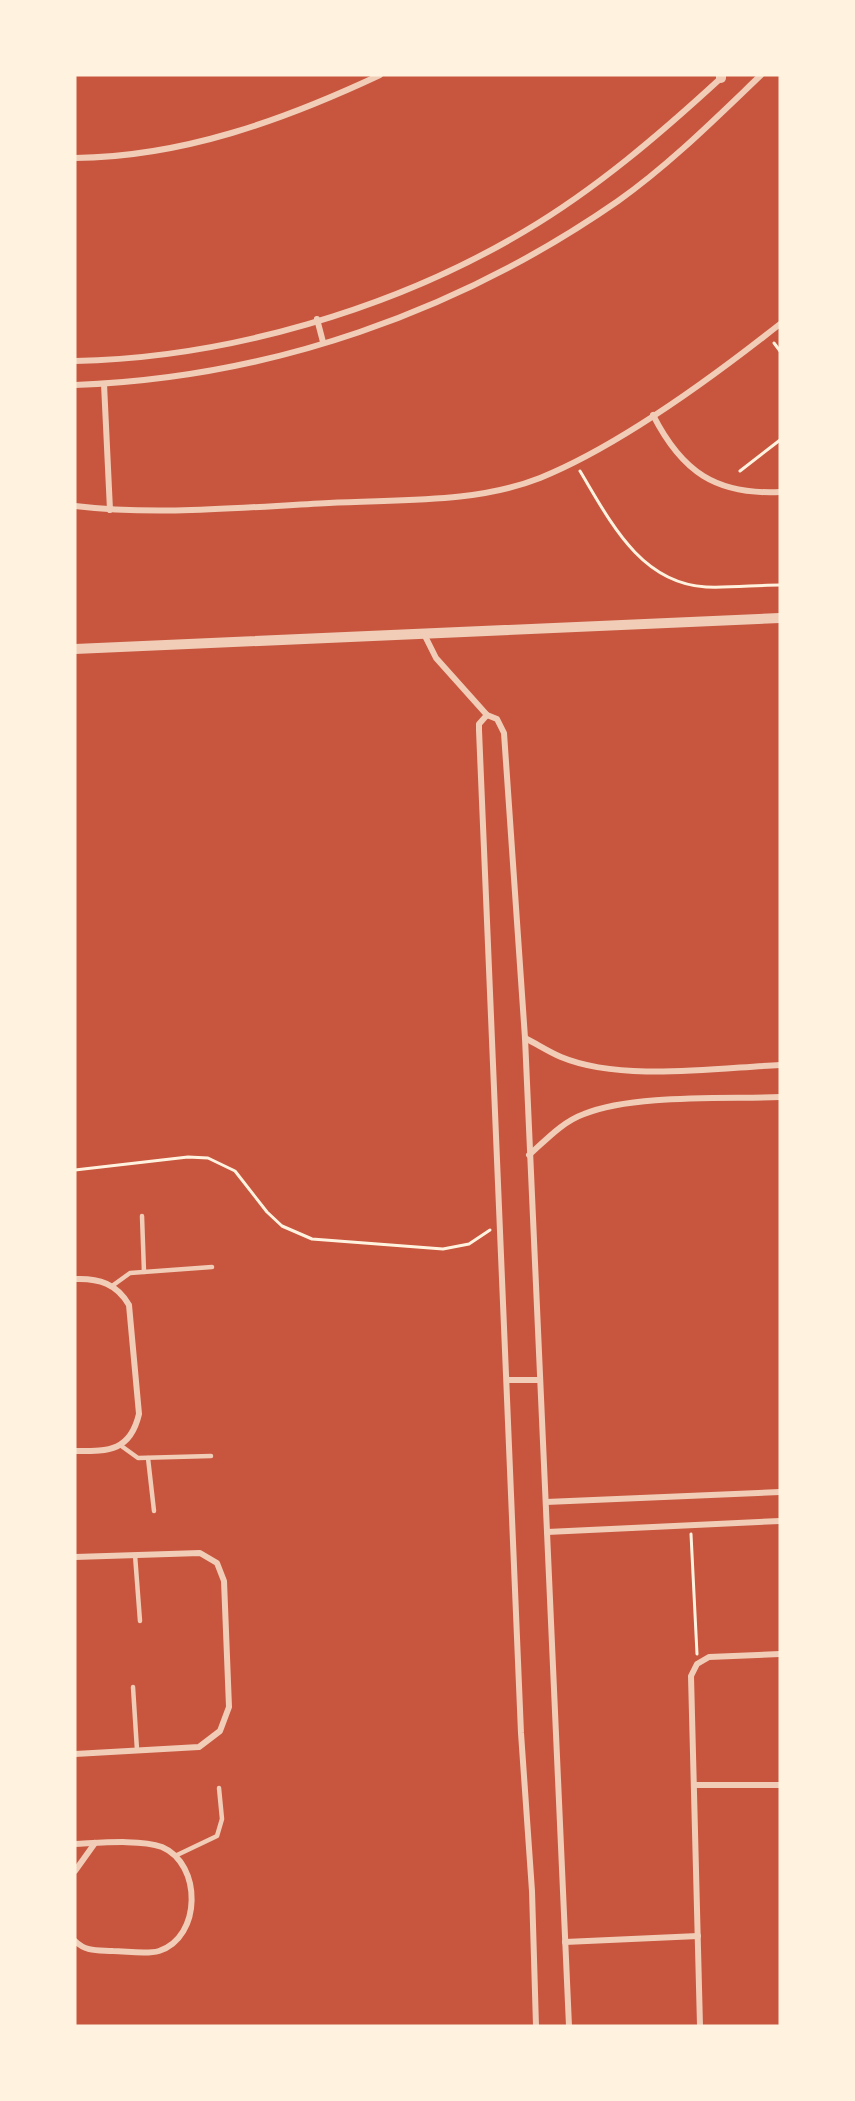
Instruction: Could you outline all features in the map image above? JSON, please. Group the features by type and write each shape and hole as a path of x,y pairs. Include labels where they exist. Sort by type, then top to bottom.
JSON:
{"street":[{"path":"75,158 138,154 194,143 329,99 380,75"},
{"path":"75,385 152,381 236,367 379,326 479,284 541,250 619,200 672,158 761,75"},
{"path":"75,361 189,352 232,344 317,319 412,287 525,231 620,165 663,131 722,76"},
{"path":"317,319 323,342"},
{"path":"75,506 110,510 200,509 485,494 539,478 574,462 653,416 780,324"},
{"path":"104,384 110,510"},
{"path":"653,416 672,449 682,460 707,479 737,491 780,492"},
{"path":"75,650 780,618"},
{"path":"424,633 436,658 487,715 497,719 504,733 525,1038 538,1380 546,1502 569,2026"},
{"path":"487,715 480,724 479,730 521,1732 532,1891 536,2026"},
{"path":"525,1038 562,1058 598,1068 642,1071 780,1065"},
{"path":"529,1155 559,1128 583,1114 618,1104 780,1097"},
{"path":"75,1279 100,1281 112,1286 123,1294 129,1305 139,1414 136,1426 120,1445 109,1450 75,1451"},
{"path":"507,1380 538,1380"},
{"path":"546,1502 780,1492"},
{"path":"546,1532 780,1521"},
{"path":"75,1557 200,1553 217,1563 224,1581 229,1707 220,1731 199,1747 75,1754"},
{"path":"700,2026 691,1676 697,1664 708,1657 780,1654"},
{"path":"694,1785 780,1785"},
{"path":"75,1871 94,1843"},
{"path":"75,1844 151,1844 175,1856 183,1866 188,1878 192,1903 185,1927 169,1945 158,1951 88,1950 75,1941"},
{"path":"565,1942 698,1936"}],"lane":[{"path":"142,1216 144,1272"},
{"path":"112,1286 123,1276 144,1272 212,1267"},
{"path":"120,1445 131,1455 148,1458 211,1456"},
{"path":"148,1458 154,1511"},
{"path":"135,1555 140,1621"},
{"path":"133,1687 137,1750"},
{"path":"175,1856 217,1836 222,1819 219,1788"}],"path":[{"path":"740,471 780,440"},
{"path":"574,462 615,530 631,549 666,576 706,587 780,585"},
{"path":"75,1170 188,1157 218,1161 242,1178 267,1212 282,1226 312,1239 457,1248 480,1237 500,1220"},
{"path":"691,1525 697,1664"}]}
